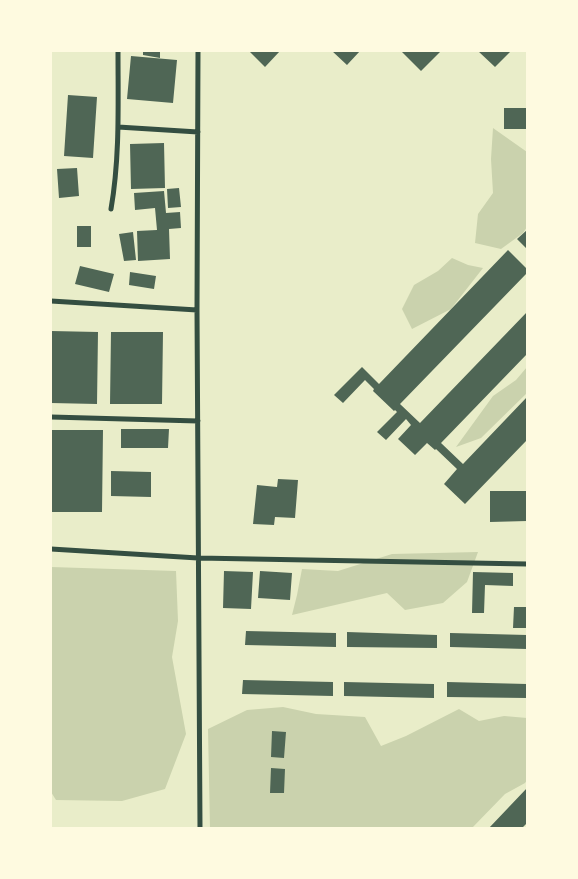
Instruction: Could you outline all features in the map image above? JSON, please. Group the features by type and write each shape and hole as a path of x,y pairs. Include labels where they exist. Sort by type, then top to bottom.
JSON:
{"street":[{"path":"111,209 118,127 118,51"},
{"path":"198,51 197,310 200,828"},
{"path":"118,127 198,132"},
{"path":"51,301 197,310"},
{"path":"51,417 198,420"},
{"path":"51,549 198,558 527,564"}],"green space":[{"path":"493,128 527,152 527,227 523,233 501,249 475,243 478,214 493,193 491,159"},
{"path":"452,258 468,265 483,268 451,309 412,329 402,309 414,285 438,271"},
{"path":"527,367 527,393 481,438 456,447 493,396 516,380"},
{"path":"478,552 467,582 443,603 405,610 387,593 292,615 302,569 338,571 392,554"},
{"path":"51,567 176,571 178,621 172,657 186,734 165,789 122,801 56,800 51,792"},
{"path":"283,707 316,714 365,717 381,746 406,736 459,709 479,721 504,716 527,718 527,780 505,794 472,828 210,828 208,729 247,710"}],"building":[{"path":"143,51 160,51 160,58 143,55"},
{"path":"249,51 280,51 265,67"},
{"path":"332,51 360,51 347,65"},
{"path":"401,51 441,51 421,71"},
{"path":"478,51 511,51 495,67"},
{"path":"131,56 177,60 173,103 127,99"},
{"path":"68,95 97,97 93,158 64,156"},
{"path":"504,108 527,108 527,129 504,129"},
{"path":"164,143 165,188 131,189 130,144"},
{"path":"77,168 79,196 59,198 57,169"},
{"path":"179,188 181,207 168,208 167,189"},
{"path":"164,191 166,213 180,212 181,228 169,229 170,259 138,261 137,231 157,230 155,208 135,210 134,193"},
{"path":"77,226 91,226 91,247 77,247"},
{"path":"527,230 527,249 517,239"},
{"path":"133,232 136,260 124,261 119,234"},
{"path":"508,250 527,269 527,273 400,404 420,423 527,312 527,354 441,443 463,464 527,397 527,440 465,504 444,484 457,469 427,443 415,455 398,439 411,425 406,419 386,440 377,432 397,412 373,391 374,389 365,380 343,403 334,395 362,367 379,384"},
{"path":"80,266 114,274 109,292 75,284"},
{"path":"130,272 156,276 154,289 129,285"},
{"path":"51,331 98,332 97,404 51,403"},
{"path":"111,332 163,332 162,404 110,404"},
{"path":"121,429 169,429 168,448 121,448"},
{"path":"51,430 103,430 102,512 51,512"},
{"path":"111,471 151,472 151,497 111,496"},
{"path":"278,479 298,480 295,518 275,517 274,525 253,524 257,485 277,487"},
{"path":"490,491 527,491 527,521 490,522"},
{"path":"224,571 253,572 251,609 223,608"},
{"path":"260,571 292,573 290,600 258,598"},
{"path":"473,572 513,573 513,586 485,585 484,613 472,613"},
{"path":"514,607 527,607 527,628 513,628"},
{"path":"246,631 336,633 336,647 245,645"},
{"path":"347,632 437,635 437,648 347,647"},
{"path":"450,633 527,635 527,649 450,647"},
{"path":"243,680 333,682 333,696 242,694"},
{"path":"344,682 434,684 434,698 344,696"},
{"path":"447,682 527,684 527,698 447,697"},
{"path":"272,731 286,732 284,758 271,757"},
{"path":"271,768 285,769 284,793 270,793"},
{"path":"527,788 527,823 522,828 489,828"}]}
